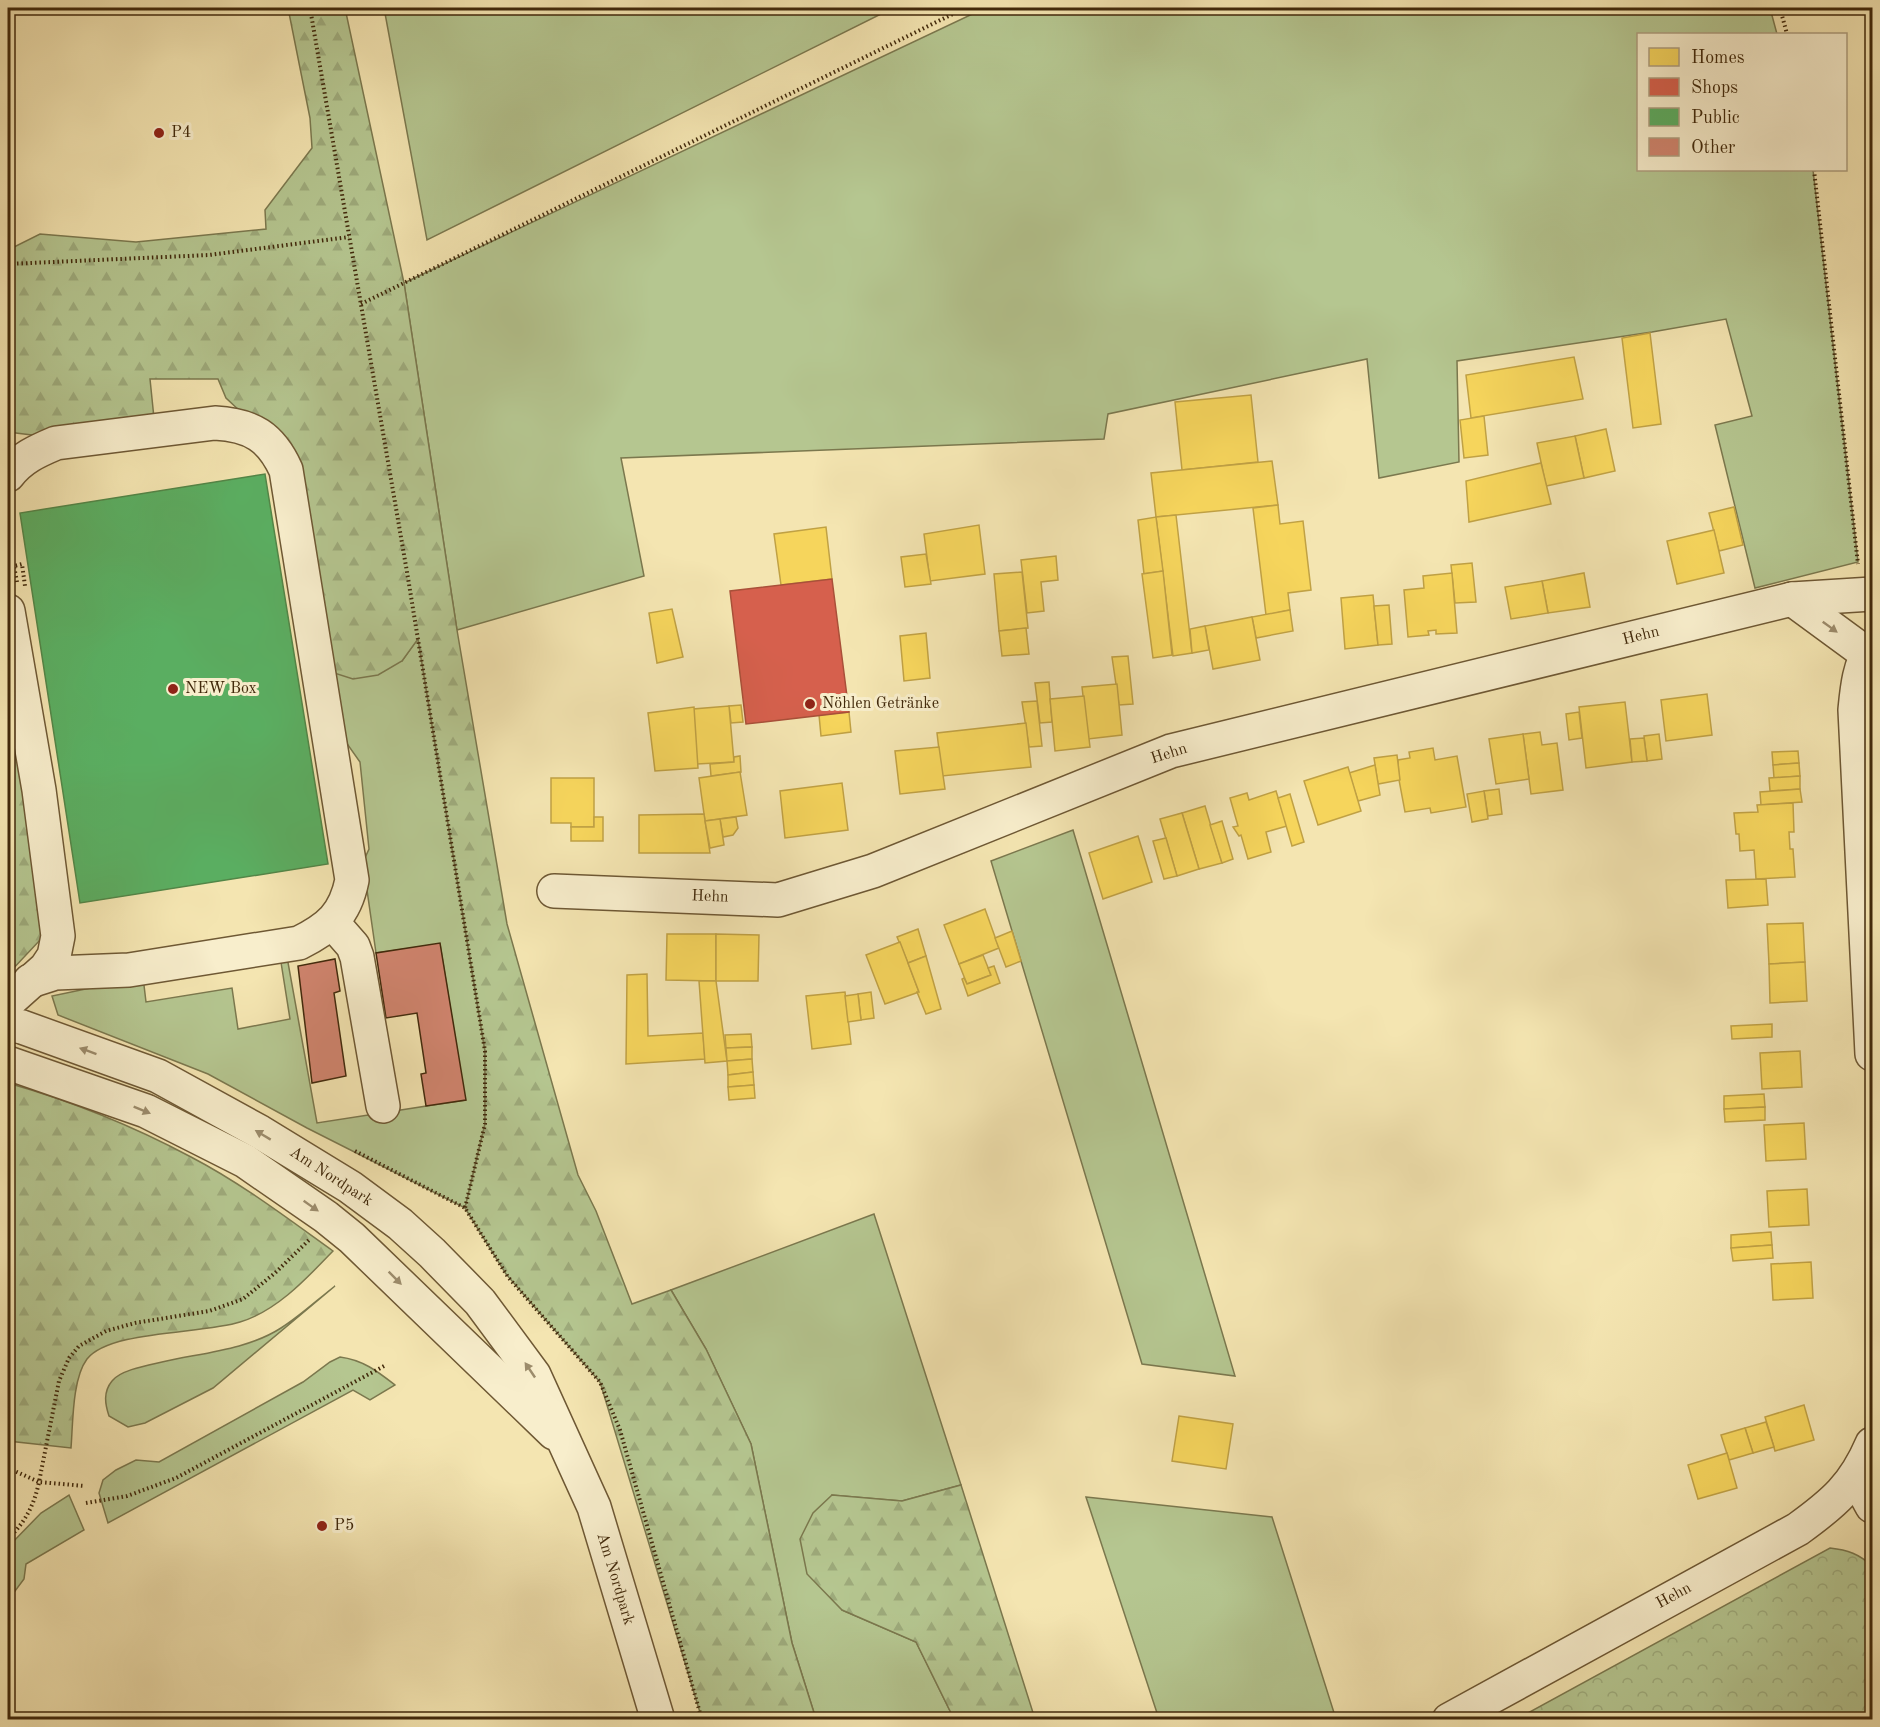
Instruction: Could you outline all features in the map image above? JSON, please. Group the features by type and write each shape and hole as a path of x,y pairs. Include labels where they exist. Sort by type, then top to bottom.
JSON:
{"street":[{"path":"8,475 16,464 35,451 56,443 215,423 235,424 253,431 267,440 277,451 286,470 352,880 349,894 340,913 323,931 299,943 129,970 55,973 19,992"},
{"name":"Hehn","path":"554,891 778,900 873,871 1171,751 1792,599 1867,595"},
{"path":"1792,599 1870,651 1858,681 1855,710 1872,1054"},
{"path":"8,611 39,790 58,936 54,956 46,968 19,992"},
{"path":"332,922 353,946 357,957 383,1106"},
{"path":"58,936 76,958 100,971"},
{"name":"Am Nordpark","path":"8,1024 158,1076 260,1132 350,1187 400,1224 432,1252 480,1302 534,1375 594,1507 658,1719"},
{"name":"Am Nordpark","path":"8,1063 146,1111 245,1161 326,1217 383,1266 564,1442"},
{"name":"Hehn","path":"1449,1719 1798,1529 1830,1506 1856,1477 1872,1444"},
{"path":"1856,1477 1872,1506"}],"path":[{"path":"310,8 411,598 485,1051 486,1124 465,1208"},
{"path":"361,304 965,8"},
{"path":"1780,8 1787,33"},
{"path":"1814,171 1867,595"},
{"path":"8,264 209,255 350,237"},
{"path":"350,1187 372,1159"},
{"path":"8,1539 26,1518 35,1502 60,1381 69,1358 79,1346 106,1331 135,1323 209,1311 243,1299 306,1244 326,1217"},
{"path":"86,1503 128,1496 176,1478 386,1365"},
{"path":"8,1468 39,1482 85,1486"}],"green space":[{"path":"288,8 345,8 404,283 457,630 507,924 578,1175 596,1211 632,1304 671,1290 706,1349 751,1444 792,1643 816,1719 702,1719 600,1382 506,1274 465,1208 485,1124 485,1051 418,639 402,661 378,675 353,679 331,672 298,477 226,398 218,379 150,379 154,418 32,435 8,432 8,250 40,234 136,242 266,229 265,210 312,148 310,118"},
{"path":"384,8 893,8 427,240"},
{"path":"985,8 1770,8 1777,33 1637,33 1637,171 1813,171 1858,562 1755,588 1715,425 1752,416 1726,319 1457,361 1459,462 1379,478 1367,359 1108,414 1104,439 621,458 644,576 457,630 404,283"},
{"path":"418,638 485,1051 485,1124 465,1208 307,1128 208,1074 58,1015 52,996 143,977 146,1002 232,988 238,1029 290,1019 280,956 287,957 317,1123 465,1100 440,944 376,953 363,862 369,849 360,762 343,738 331,672 402,661"},
{"path":"8,691 42,906 41,939 11,971 8,970"},
{"path":"1073,830 1235,1376 1142,1364 991,861"},
{"path":"8,1083 101,1115 210,1167 246,1189 333,1251 291,1292 254,1317 224,1326 158,1334 115,1343 99,1350 87,1359 78,1378 71,1448 8,1441"},
{"path":"874,1214 961,1485 902,1501 832,1495 842,1610 916,1642 954,1719 816,1719 792,1643 751,1444 706,1349 671,1290"},
{"path":"335,1286 213,1388 145,1423 128,1427 109,1416 106,1403 107,1389 112,1381 121,1374 143,1366 223,1350 254,1341 288,1323"},
{"path":"340,1357 363,1363 395,1385 370,1400 353,1390 108,1523 99,1493 103,1480 116,1470 136,1460 159,1462 303,1382"},
{"path":"961,1485 1035,1719 954,1719 916,1642 842,1610 807,1574 800,1539 813,1513 832,1495 902,1501"},
{"path":"69,1495 84,1530 26,1564 24,1579 12,1595 8,1615 8,1547 41,1513"},
{"path":"1086,1497 1272,1517 1336,1719 1159,1719"},
{"path":"1830,1548 1853,1553 1872,1566 1872,1719 1517,1719"}],"building: Homes":[{"path":"1650,333 1661,424 1633,428 1622,338"},
{"path":"1574,357 1583,399 1471,418 1466,375"},
{"path":"1251,395 1258,462 1182,470 1175,402"},
{"path":"1484,416 1488,455 1464,458 1460,420"},
{"path":"1606,429 1615,471 1584,478 1575,436"},
{"path":"1575,436 1584,478 1546,486 1537,443"},
{"path":"1272,461 1278,505 1156,517 1151,473"},
{"path":"1541,463 1551,504 1469,522 1466,481"},
{"path":"1278,505 1280,524 1303,521 1311,590 1288,593 1290,610 1266,615 1253,508"},
{"path":"1734,507 1743,545 1719,551 1709,513"},
{"path":"1176,515 1192,653 1173,656 1156,517"},
{"path":"1156,517 1163,571 1144,574 1138,520"},
{"path":"979,525 985,574 930,581 924,534"},
{"path":"826,527 832,579 781,585 774,534"},
{"path":"1714,530 1724,573 1677,584 1667,541"},
{"path":"926,554 931,584 905,587 901,557"},
{"path":"1056,556 1058,580 1041,582 1044,611 1027,613 1021,560"},
{"path":"1472,563 1476,602 1455,603 1451,565"},
{"path":"1163,571 1172,655 1153,658 1142,574"},
{"path":"1022,572 1028,628 999,631 994,574"},
{"path":"1452,573 1457,633 1436,634 1436,630 1428,631 1429,635 1408,637 1404,590 1424,588 1423,576"},
{"path":"1584,573 1590,607 1548,613 1542,581"},
{"path":"1542,581 1548,613 1511,619 1505,587"},
{"path":"1373,595 1378,645 1345,649 1341,598"},
{"path":"1389,605 1392,644 1378,645 1374,606"},
{"path":"672,609 683,657 657,663 649,613"},
{"path":"1290,610 1293,631 1256,638 1252,617"},
{"path":"1252,617 1260,660 1213,669 1205,626"},
{"path":"1205,626 1209,650 1192,653 1190,629"},
{"path":"1026,628 1029,654 1002,656 999,631"},
{"path":"926,633 930,678 904,681 900,636"},
{"path":"1128,656 1133,704 1119,705 1112,657"},
{"path":"1049,682 1052,722 1040,723 1035,683"},
{"path":"1117,684 1122,735 1088,739 1082,687"},
{"path":"1707,694 1712,735 1666,741 1661,700"},
{"path":"1084,696 1090,747 1055,751 1050,699"},
{"path":"1037,701 1042,746 1029,747 1022,702"},
{"path":"1625,702 1632,762 1586,768 1579,707"},
{"path":"741,705 743,722 731,723 729,706"},
{"path":"729,706 734,762 697,764 693,709"},
{"path":"694,707 698,768 655,771 648,713"},
{"path":"849,712 851,732 821,736 819,715"},
{"path":"1579,712 1582,738 1569,740 1566,714"},
{"path":"1026,723 1031,767 942,776 937,733"},
{"path":"1540,732 1542,745 1557,743 1563,790 1531,794 1523,734"},
{"path":"1523,734 1529,779 1496,784 1489,739"},
{"path":"1659,734 1662,759 1647,761 1644,736"},
{"path":"1644,738 1647,761 1632,762 1630,739"},
{"path":"939,747 945,789 900,794 895,751"},
{"path":"1433,748 1435,760 1457,756 1466,807 1431,813 1430,808 1405,812 1398,760 1410,758 1409,752"},
{"path":"1798,751 1799,763 1773,765 1772,752"},
{"path":"1397,755 1400,780 1378,784 1374,758"},
{"path":"740,756 741,772 711,776 710,764 734,762 734,757"},
{"path":"1799,763 1800,776 1774,778 1773,765"},
{"path":"1375,765 1380,795 1358,801 1349,773"},
{"path":"1348,767 1361,811 1318,825 1304,781"},
{"path":"740,772 747,815 705,821 699,778"},
{"path":"1800,776 1800,789 1770,791 1769,778"},
{"path":"551,778 594,778 594,827 571,827 571,823 551,823"},
{"path":"842,783 848,830 785,838 780,791"},
{"path":"1499,789 1502,814 1488,816 1484,791"},
{"path":"1800,789 1802,802 1761,805 1760,792"},
{"path":"1276,791 1287,826 1266,832 1271,852 1248,859 1241,835 1239,836 1233,827 1238,826 1230,798 1247,793 1249,800"},
{"path":"1484,791 1488,819 1472,822 1467,794"},
{"path":"1290,794 1304,842 1292,846 1278,798"},
{"path":"1793,803 1794,832 1789,832 1795,877 1756,879 1754,850 1740,851 1734,813 1758,812 1757,805"},
{"path":"1205,806 1222,863 1199,869 1182,813"},
{"path":"1182,813 1199,869 1177,876 1160,819"},
{"path":"704,814 710,853 639,853 639,815"},
{"path":"594,817 603,817 603,841 571,841 571,827 594,827"},
{"path":"736,817 738,828 733,835 723,837 720,819"},
{"path":"720,819 724,845 710,848 705,821"},
{"path":"1222,821 1233,859 1222,863 1210,825"},
{"path":"1138,836 1152,882 1103,899 1089,853"},
{"path":"1166,838 1177,876 1164,879 1153,841"},
{"path":"1766,879 1768,905 1728,908 1726,880"},
{"path":"985,909 999,948 959,964 944,925"},
{"path":"1803,923 1805,962 1769,964 1767,924"},
{"path":"918,929 926,956 908,963 897,937"},
{"path":"1012,931 1021,961 1006,967 995,938"},
{"path":"667,934 716,934 716,981 666,980"},
{"path":"716,934 759,935 758,981 716,981"},
{"path":"900,942 919,992 885,1004 866,955"},
{"path":"983,955 991,975 967,984 959,964"},
{"path":"926,956 941,1009 926,1014 908,963"},
{"path":"1805,962 1807,1001 1770,1003 1769,964"},
{"path":"994,966 1000,983 968,996 962,979 964,978 967,984 991,975 988,968"},
{"path":"647,974 648,1036 703,1033 705,1059 626,1064 627,975"},
{"path":"699,981 716,981 727,1061 705,1063"},
{"path":"845,992 851,1044 812,1049 806,996"},
{"path":"871,992 874,1018 861,1020 858,994"},
{"path":"858,994 861,1020 848,1022 845,996"},
{"path":"1772,1024 1772,1037 1732,1039 1731,1026"},
{"path":"751,1034 752,1047 726,1048 725,1035"},
{"path":"752,1047 752,1059 727,1061 726,1048"},
{"path":"1800,1051 1802,1087 1762,1089 1760,1053"},
{"path":"752,1059 753,1072 728,1075 727,1061"},
{"path":"753,1072 754,1085 728,1087 728,1075"},
{"path":"754,1085 755,1098 729,1100 728,1087"},
{"path":"1764,1094 1765,1107 1724,1109 1724,1096"},
{"path":"1765,1107 1765,1120 1725,1122 1724,1109"},
{"path":"1804,1123 1806,1159 1766,1161 1764,1125"},
{"path":"1807,1189 1809,1225 1769,1227 1767,1191"},
{"path":"1771,1232 1772,1245 1731,1248 1731,1235"},
{"path":"1772,1245 1773,1258 1733,1261 1731,1248"},
{"path":"1811,1262 1813,1298 1773,1300 1771,1264"},
{"path":"1804,1405 1814,1440 1775,1451 1765,1417"},
{"path":"1179,1416 1233,1424 1226,1469 1172,1461"},
{"path":"1766,1422 1774,1447 1753,1453 1745,1428"},
{"path":"1745,1428 1753,1453 1729,1460 1721,1435"},
{"path":"1727,1453 1737,1488 1698,1499 1688,1465"}],"building: Shops":[{"path":"832,579 849,712 746,724 730,591"}],"building: Public":[{"name":"NEW Box","path":"265,474 328,864 80,903 20,513"}],"building: Other":[{"path":"440,943 466,1100 426,1106 421,1074 426,1073 417,1013 386,1018 376,953"},
{"path":"335,959 340,991 334,993 346,1076 312,1083 298,966"}],"place":[{"name":"P4","path":"159,133"},
{"name":"NEW Box","path":"173,689"},
{"name":"Nöhlen Getränke","path":"810,704"},
{"name":"P5","path":"322,1526"}]}
